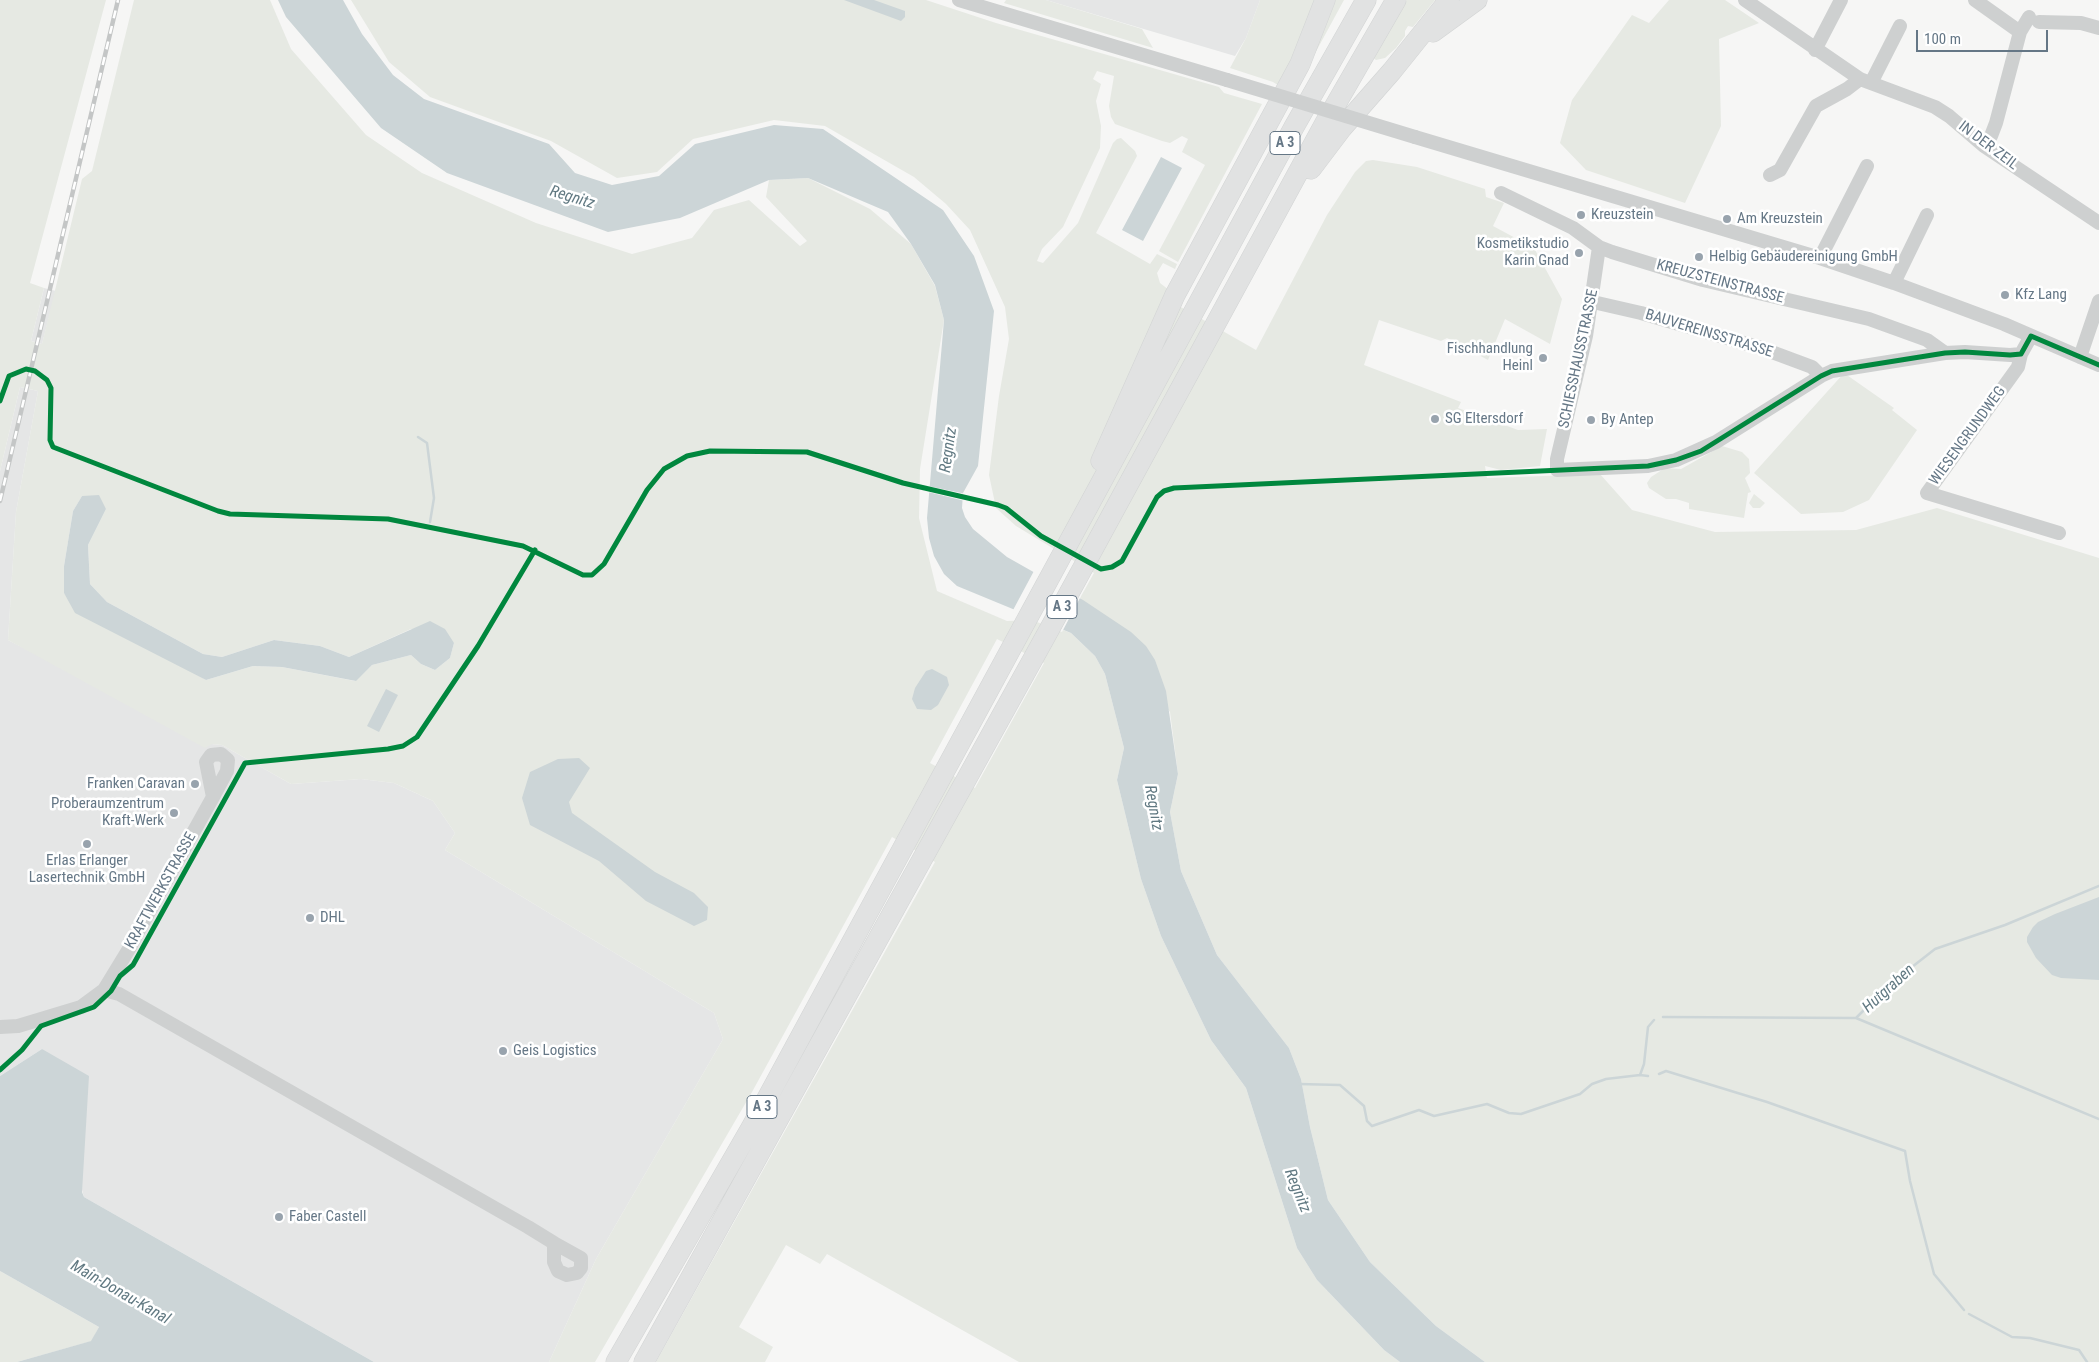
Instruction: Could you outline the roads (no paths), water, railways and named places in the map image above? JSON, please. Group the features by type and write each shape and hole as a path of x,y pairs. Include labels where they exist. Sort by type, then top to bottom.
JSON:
{"highway":[{"path":"1198,283 1315,31 1325,0"},
{"path":"1198,283 1239,214 1257,172 1352,0"},
{"name":"A 3","path":"616,1362 751,1128 1076,532 1149,378 1198,283 1294,127 1366,0"},
{"name":"A 3","path":"644,1362 1028,669 1362,55 1396,0"},
{"path":"1232,293 1330,143 1392,72 1449,0"},
{"path":"1392,72 1440,26 1477,0"},
{"path":"1076,532 1096,471 1149,378"}],"street":[{"path":"959,0 1820,258 1894,283 2031,336 2099,366"},
{"name":"IN DER ZEIL","path":"1745,0 1815,50 1866,81 1935,107 1949,116 1984,146 2099,223"},
{"path":"1815,50 1842,0"},
{"path":"1975,0 2020,32"},
{"path":"1984,146 1991,136 1996,123 2020,32 2034,19 2082,23 2099,28"},
{"path":"1770,176 1780,170 1816,106 1866,81 1900,26"},
{"path":"1820,258 1867,166"},
{"name":"KREUZSTEINSTRASSE","path":"1501,193 1573,228 1599,247 1703,280 1869,319 1927,340 1945,353"},
{"path":"1894,283 1927,215"},
{"name":"SCHIESSHAUSSTRASSE","path":"1599,247 1592,302 1578,375 1557,458 1557,470 1648,466 1676,460 1716,442 1821,376"},
{"path":"2080,357 2099,301"},
{"name":"BAUVEREINSSTRASSE","path":"1592,302 1641,313 1761,348 1812,367 1821,376"},
{"name":"WIESENGRUNDWEG","path":"2031,336 2021,354 2018,367 1927,493 2059,533"},
{"path":"1821,376 1832,371 1945,353 2021,354"},
{"name":"KRAFTWERKSTRASSE","path":"0,1027 18,1026 81,1007 104,990 213,797"},
{"path":"104,990 119,994 134,1002 554,1244"}],"water":[{"name":"Regnitz","path":"278,0 343,0 362,34 393,75 424,99 549,144 575,173 612,185 659,176 695,144 774,125 823,129 943,210 974,256 994,311 978,466 963,493 962,508 965,517 973,529 1007,557 1083,600 1131,632 1146,646 1155,660 1166,691 1178,774 1170,812 1181,871 1217,955 1289,1048 1301,1079 1310,1127 1328,1200 1370,1262 1436,1326 1485,1362 1400,1362 1384,1350 1317,1280 1297,1248 1246,1088 1211,1040 1161,936 1141,879 1117,780 1124,748 1105,674 1095,656 1071,633 957,586 944,574 934,556 929,538 927,518 944,320 935,285 911,244 888,212 808,178 769,180 680,218 608,232 447,173 381,128 286,17"},
{"path":"844,0 874,0 905,11 905,17 901,21"},
{"path":"1161,157 1182,168 1143,241 1122,230"},
{"path":"99,495 106,509 88,545 90,584 107,602 203,654 222,657 274,640 320,646 349,657 430,621 445,629 454,643 450,658 435,670 421,664 411,655 372,665 356,681 282,667 253,666 206,680 75,613 64,593 64,566 73,511 82,496"},
{"path":"932,669 947,677 949,685 938,705 931,710 917,709 912,699 915,688 926,671"},
{"path":"386,689 398,695 379,732 367,726"},
{"path":"579,758 590,768 569,802 572,813 655,872 694,893 708,907 707,920 694,926 646,901 599,861 530,825 522,798 530,772 558,759"},
{"path":"2099,897 2099,980 2061,978 2052,975 2036,958 2027,942 2027,937 2033,927 2038,922 2055,914"},
{"name":"Main-Donau-Kanal","path":"42,1049 89,1076 82,1192 84,1197 374,1362 17,1362 91,1341 99,1327 0,1271 0,1076"}],"waterway":[{"path":"418,437 427,443 434,498 430,522"},
{"name":"Hutgraben","path":"1663,1017 1856,1018 1889,985 1935,949 2005,925 2099,886"},
{"path":"1856,1018 2099,1119"},
{"name":"Hutgraben","path":"1299,1084 1340,1085 1364,1106 1367,1121 1372,1126 1419,1110 1434,1116 1487,1104 1509,1113 1521,1114 1580,1094 1592,1084 1606,1079 1640,1075 1644,1064 1648,1027 1654,1020"},
{"path":"1659,1074 1666,1071 1767,1102 1905,1151 1910,1181 1934,1274 1964,1310"},
{"name":"Hutgraben","path":"1640,1075 1648,1076"},
{"path":"1969,1314 2012,1337 2030,1338 2079,1350 2087,1362"}],"railway":[{"path":"0,501 118,0"}],"place":[{"name":"Kreuzstein","path":"1581,215"},
{"name":"Am Kreuzstein","path":"1727,219"},
{"name":"Kosmetikstudio Karin Gnad","path":"1579,253"},
{"name":"Helbig Gebäudereinigung GmbH","path":"1699,257"},
{"name":"Kfz Lang","path":"2005,295"},
{"name":"Fischhandlung Heinl","path":"1543,358"},
{"name":"SG Eltersdorf","path":"1435,419"},
{"name":"By Antep","path":"1591,420"},
{"name":"Franken Caravan","path":"195,784"},
{"name":"Proberaumzentrum Kraft-Werk","path":"174,813"},
{"name":"Erlas Erlanger Lasertechnik GmbH","path":"87,844"},
{"name":"DHL","path":"310,918"},
{"name":"Geis Logistics","path":"503,1051"},
{"name":"Faber Castell","path":"279,1217"}]}
